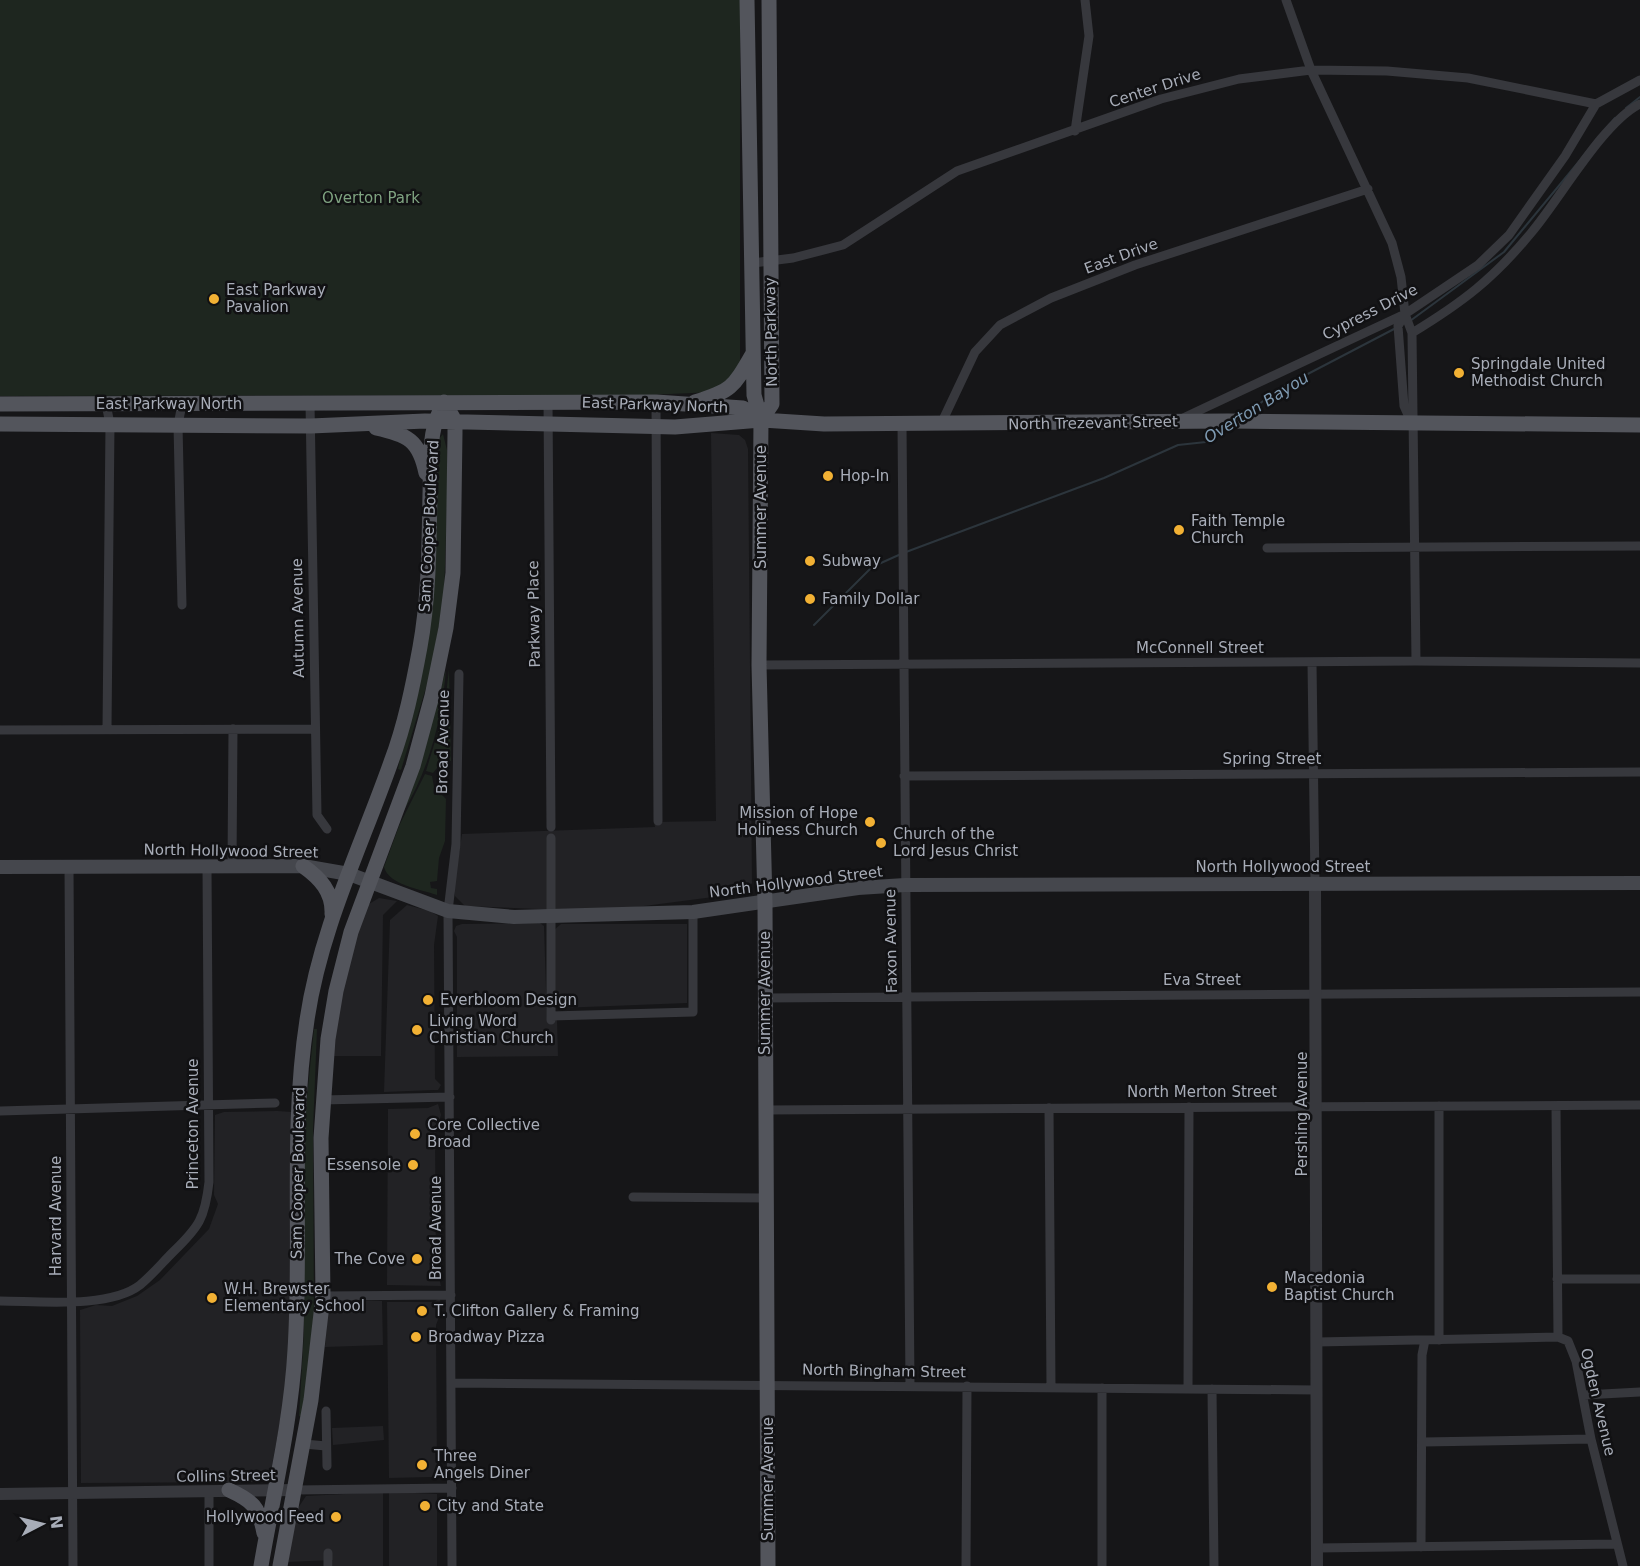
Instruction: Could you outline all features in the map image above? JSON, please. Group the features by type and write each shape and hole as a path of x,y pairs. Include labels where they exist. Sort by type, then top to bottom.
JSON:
{"main road":[{"name":"North Parkway","path":"747,0 754,395 761,420"},
{"name":"North Parkway","path":"761,420 772,404 769,0"},
{"path":"690,404 725,393 740,377 754,353"},
{"name":"Sam Cooper Boulevard","path":"261,1566 288,1412 295,1353 299,1083 307,1017 332,923 393,759 421,644 426,599 435,421 444,402"},
{"name":"Sam Cooper Boulevard","path":"280,1566 304,1444 323,1296 322,1100 336,991 351,932 413,766 432,696 446,628 453,573 455,422 444,402"},
{"name":"East Parkway North","path":"0,404 656,402 742,408 761,420"},
{"name":"North Trezevant Street","path":"761,420 824,424 1174,422 1640,424"},
{"name":"East Parkway North","path":"0,424 311,426 435,421 548,422 675,427 761,420"},
{"name":"Summer Avenue","path":"761,420 759,664 765,903 768,1566"},
{"path":"358,424 392,431 415,444 422,456 430,491"},
{"path":"303,866 318,878 327,890 332,902 332,923"},
{"name":"North Hollywood Street","path":"0,867 303,866 349,874 448,911 514,918 693,912 858,888 905,885 1640,883"},
{"path":"229,1490 249,1499 259,1512 265,1541"}],"street":[{"path":"1075,131 1089,36 1085,0"},
{"path":"1286,0 1311,70 1392,243 1405,323 1404,405 1412,424 1416,661"},
{"name":"Center Drive","path":"753,263 771,262 843,246 957,171 1161,99 1239,79 1311,70 1387,71 1468,78 1596,104"},
{"name":"Cypress Drive","path":"1405,323 1478,265 1509,235 1564,156 1596,104 1640,80"},
{"name":"Cypress Drive","path":"1174,422 1470,297 1502,268 1532,232 1609,128 1629,109 1640,104"},
{"name":"East Drive","path":"941,424 975,352 1000,325 1051,298 1135,265 1368,189"},
{"name":"Parkway Place","path":"548,401 551,827"},
{"path":"656,402 658,821"},
{"name":"Autumn Avenue","path":"310,403 317,815 327,829"},
{"path":"106,404 110,424 107,729"},
{"path":"182,404 178,425 182,605"},
{"name":"Faxon Avenue","path":"902,424 910,1386"},
{"path":"1267,548 1640,546"},
{"name":"McConnell Street","path":"759,664 1416,661 1640,663"},
{"name":"Pershing Avenue","path":"1312,663 1317,1106 1317,1566"},
{"name":"Broad Avenue","path":"452,1566 448,911 456,844 459,674"},
{"path":"232,866 233,729"},
{"path":"0,730 314,729"},
{"name":"Spring Street","path":"904,776 1640,772"},
{"path":"551,838 551,1018 693,1012 693,912"},
{"name":"Harvard Avenue","path":"69,866 73,1566"},
{"name":"Princeton Avenue","path":"72,1300 120,1295 139,1285 193,1232 206,1210 209,1182 207,867"},
{"name":"Eva Street","path":"765,998 1640,992"},
{"path":"322,1100 450,1097"},
{"path":"0,1111 275,1103"},
{"name":"North Merton Street","path":"765,1110 1640,1105"},
{"path":"1439,1106 1439,1340"},
{"path":"1317,1342 1558,1337 1556,1106"},
{"path":"1188,1389 1189,1107"},
{"path":"1048,1108 1052,1387"},
{"path":"633,1197 766,1198"},
{"path":"1557,1279 1640,1279"},
{"path":"323,1296 451,1295"},
{"path":"0,1301 72,1300"},
{"name":"Ogden Avenue","path":"1558,1337 1568,1341 1584,1395 1591,1439 1623,1566"},
{"path":"1421,1547 1422,1355 1425,1340"},
{"name":"North Bingham Street","path":"451,1383 1317,1390"},
{"path":"966,1566 967,1386"},
{"path":"1102,1388 1102,1566"},
{"path":"1212,1389 1214,1566"},
{"path":"1584,1395 1640,1392"},
{"path":"326,1410 327,1466"},
{"path":"1423,1442 1591,1439"},
{"path":"304,1444 326,1446"},
{"name":"Collins Street","path":"0,1494 452,1488"},
{"path":"209,1491 209,1566"},
{"path":"1317,1548 1617,1544"},
{"path":"328,1553 328,1566"}],"shaded area":[{"path":"711,433 739,435 745,440 748,449 752,883 745,891 736,894 629,908 562,910 465,906 455,896 454,886 462,834 655,827 654,822 716,821"},
{"path":"379,898 397,901 383,915 381,1056 331,1056 335,1021 364,907"},
{"path":"407,905 430,911 438,916 434,945 435,1079 441,1085 438,1090 384,1092 390,920"},
{"path":"540,923 544,926 547,1020 557,1020 558,1056 457,1057 457,937 454,931 456,926"},
{"path":"561,924 687,924 687,1003 560,1008 555,999 554,930"},
{"path":"438,1104 441,1115 435,1134 436,1265 441,1286 387,1285 388,1109 428,1108"},
{"name":"W.H. Brewster Elementary School","path":"224,1112 292,1112 291,1331 286,1389 271,1471 261,1480 254,1482 81,1483 80,1310 96,1305 112,1306 137,1296 160,1280 209,1229 218,1204 214,1195 215,1115"},
{"path":"440,1298 441,1312 436,1325 437,1475 389,1478 387,1302 434,1302"},
{"path":"340,1300 382,1301 383,1345 325,1347 328,1310 330,1305"},
{"path":"383,1426 384,1440 333,1445 332,1428"},
{"path":"383,1492 383,1566 333,1566 333,1560 287,1562 298,1508 306,1496"},
{"path":"389,1492 437,1494 437,1566 389,1566"}],"green space":[{"name":"Overton Park","path":"0,0 740,0 740,369 716,392 646,395 0,396"},
{"path":"443,434 447,450 444,596 431,671 401,770 398,769 434,584 438,440"},
{"path":"449,669 451,761 442,762 433,773 426,771 444,712"},
{"path":"446,670 433,744 420,779 403,812"},
{"path":"425,774 432,776 434,787 446,799 445,841 439,858 437,881 430,882 431,888 437,889 437,895 398,882 387,873 384,867 399,826"},
{"path":"314,1029 317,1029 313,1130 314,1313 302,1417 299,1416 304,1332 304,1126"}],"waterway":[{"name":"Overton Bayou","path":"1626,108 1640,97"},
{"name":"Overton Bayou","path":"1410,321 1504,252 1615,118"},
{"name":"Overton Bayou","path":"1246,414 1279,389 1394,329"},
{"name":"Overton Bayou","path":"906,552 1104,478 1178,445 1206,442 1227,428"},
{"name":"Overton Bayou","path":"814,625 872,567 901,554"}],"place":[{"name":"East Parkway Pavalion","path":"214,299"},
{"name":"Springdale United Methodist Church","path":"1459,373"},
{"name":"Hop-In","path":"828,476"},
{"name":"Faith Temple Church","path":"1179,530"},
{"name":"Subway","path":"810,561"},
{"name":"Family Dollar","path":"810,599"},
{"name":"Mission of Hope Holiness Church","path":"870,822"},
{"name":"Church of the Lord Jesus Christ","path":"881,843"},
{"name":"Everbloom Design","path":"428,1000"},
{"name":"Living Word Christian Church","path":"417,1030"},
{"name":"Core Collective Broad","path":"415,1134"},
{"name":"Essensole","path":"413,1165"},
{"name":"The Cove","path":"417,1259"},
{"name":"Macedonia Baptist Church","path":"1272,1287"},
{"name":"W.H. Brewster Elementary School","path":"212,1298"},
{"name":"T. Clifton Gallery & Framing","path":"422,1311"},
{"name":"Broadway Pizza","path":"416,1337"},
{"name":"Three Angels Diner","path":"422,1465"},
{"name":"City and State","path":"425,1506"},
{"name":"Hollywood Feed","path":"336,1517"}]}
